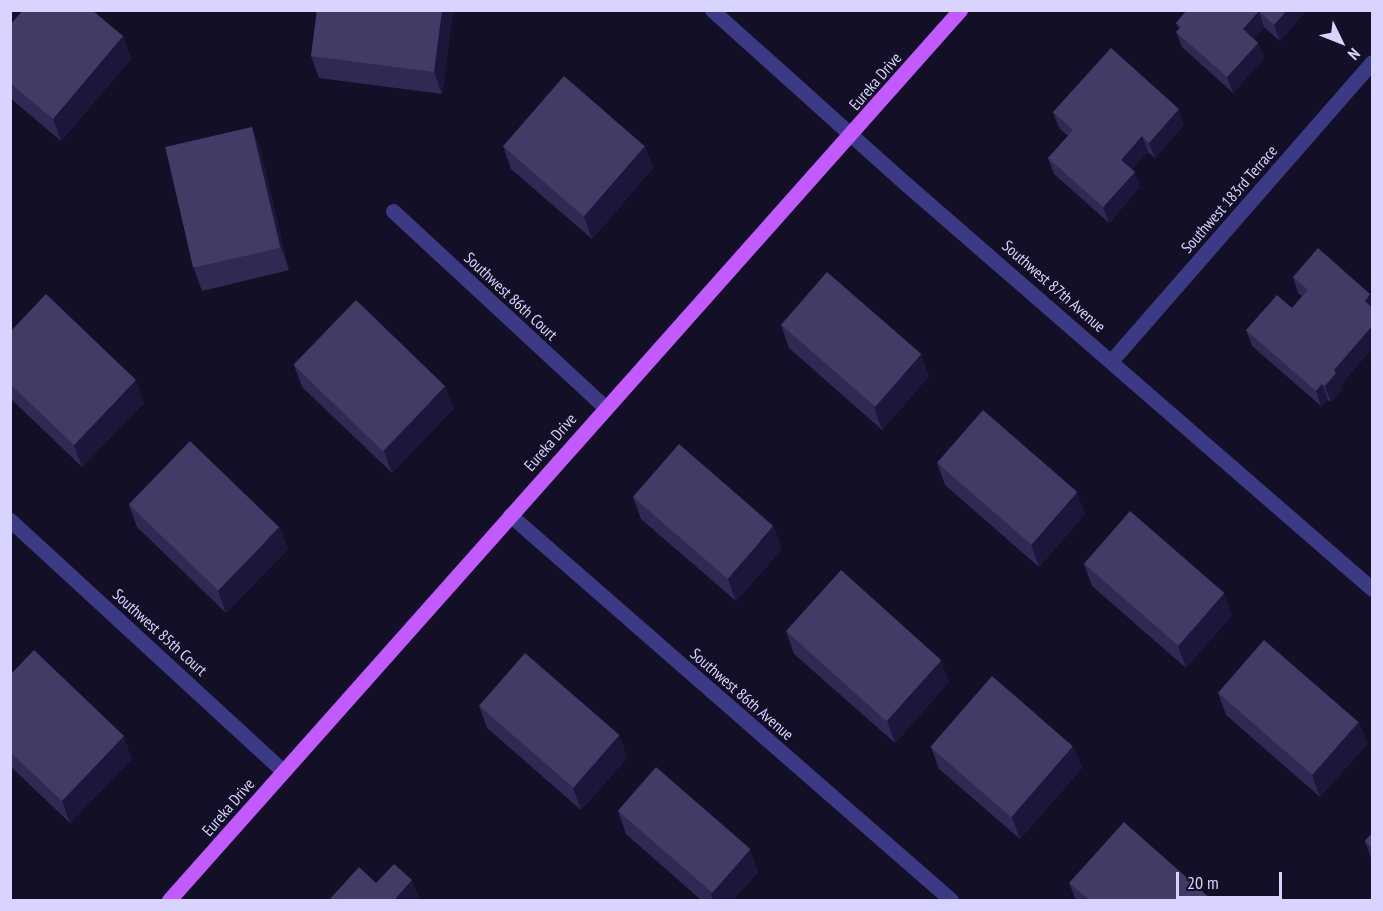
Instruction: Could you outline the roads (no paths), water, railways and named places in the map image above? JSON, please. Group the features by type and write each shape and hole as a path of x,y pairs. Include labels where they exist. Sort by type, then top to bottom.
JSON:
{"main road":[{"name":"Eureka Drive","path":"169,900 960,10"}],"street":[{"name":"Southwest 87th Avenue","path":"712,10 850,135 1112,360 1372,589"},
{"name":"Southwest 183rd Terrace","path":"1112,360 1372,62"},
{"name":"Southwest 86th Court","path":"393,211 605,407"},
{"name":"Southwest 86th Avenue","path":"510,515 951,900"},
{"name":"Southwest 85th Court","path":"10,520 284,771"}]}
